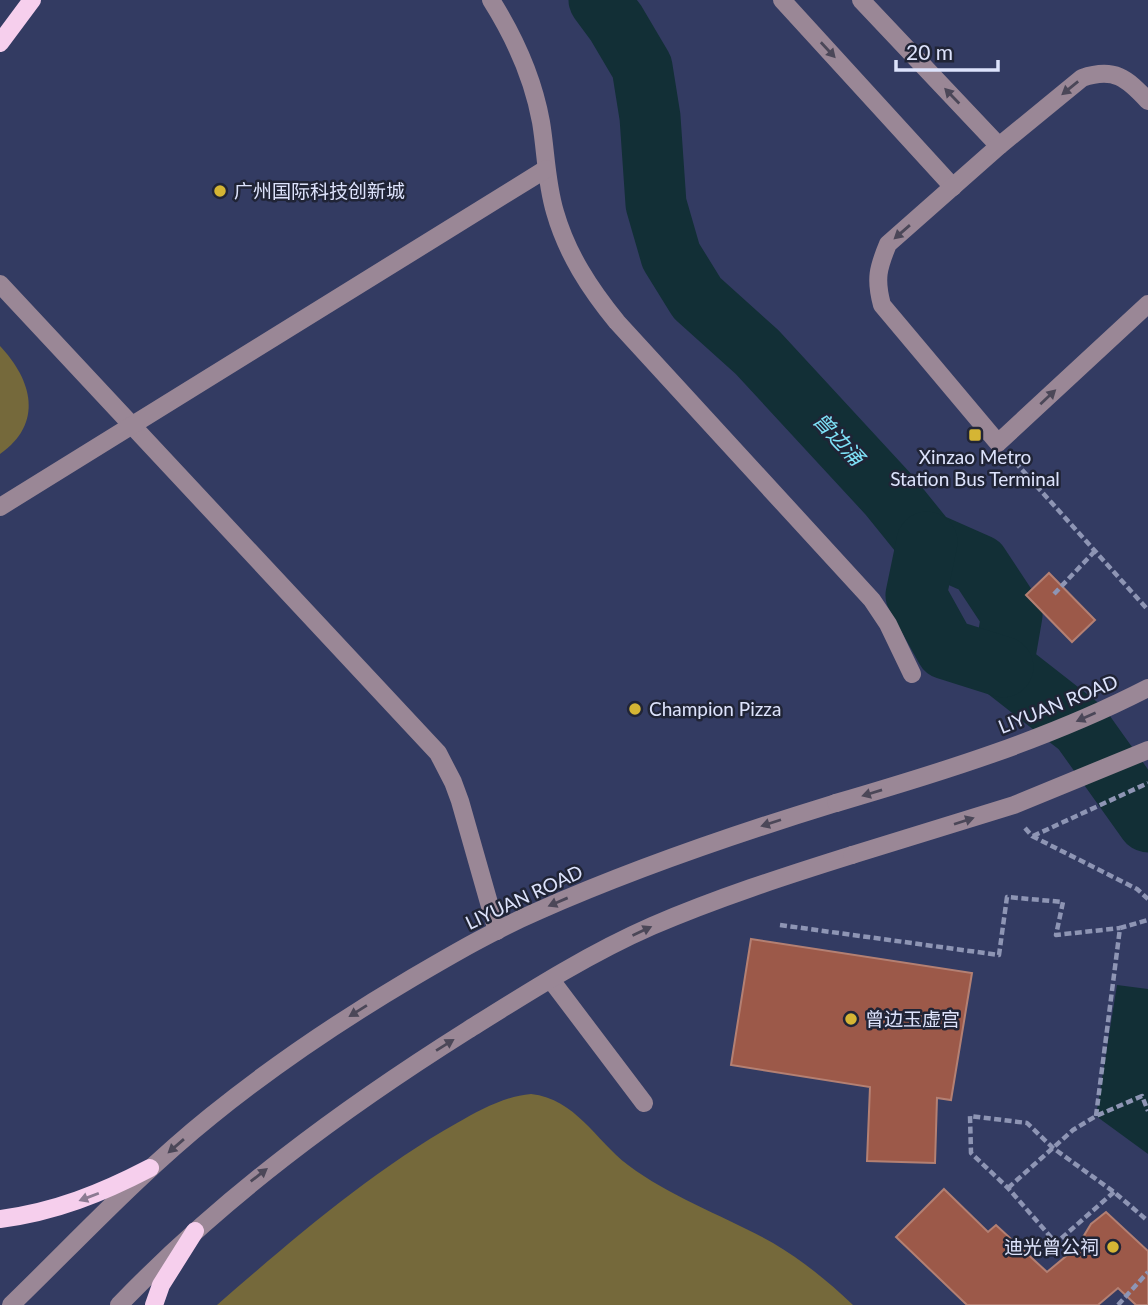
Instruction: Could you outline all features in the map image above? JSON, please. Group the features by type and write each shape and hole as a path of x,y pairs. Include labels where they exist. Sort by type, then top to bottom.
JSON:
{"main road":[{"path":"0,43 32,0"},
{"path":"0,1219 62,1207 116,1186 150,1168"},
{"path":"154,1305 161,1285 195,1231"}],"street":[{"path":"491,0 509,30 528,73 541,123 546,169 555,213 577,266 592,291 617,323 872,600 888,624 912,674"},
{"path":"782,0 953,187"},
{"path":"861,0 999,146"},
{"path":"1148,101 1132,83 1114,74 1097,73 1082,78 999,146 888,244 879,265 876,285 882,305 998,443 1148,304"},
{"path":"0,507 546,169"},
{"path":"0,284 438,753 460,801 497,931"},
{"name":"LIYUAN ROAD","path":"11,1305 150,1168 210,1117 311,1041 442,961 497,931 584,891 688,850 983,757 1062,729 1148,688"},
{"path":"119,1305 248,1184 368,1094 608,947 708,903 1014,805 1148,750"},
{"path":"551,980 644,1103"}],"path":[{"path":"998,443 1148,610"},
{"path":"1055,594 1095,551"},
{"path":"1032,836 1148,783"},
{"path":"780,925 999,955 1007,897 1063,902 1056,935 1120,928 1148,920"},
{"path":"1096,1116 1120,928"},
{"path":"1008,1188 1073,1130 1096,1116 1142,1096 1148,1111"},
{"path":"1114,1192 1056,1243 1008,1188 971,1153 970,1116 1027,1123 1054,1147 1114,1192 1148,1221"},
{"path":"1118,1305 1148,1272"}],"shaded area":[{"path":"0,346 20,373 26,387 28,415 14,442 0,454"},
{"path":"1117,985 1148,989 1148,1154 1096,1116"},
{"path":"531,1094 547,1097 573,1112 616,1155 645,1177 784,1250 815,1272 853,1305 217,1305 303,1232 393,1163 484,1109 502,1101"}],"building":[{"path":"1049,573 1095,620 1072,642 1026,595"},
{"name":"曾边玉虚宫","path":"751,939 972,973 951,1100 937,1098 935,1163 867,1161 870,1087 731,1065"},
{"path":"944,1189 988,1232 996,1225 1047,1272 1077,1247 1091,1224 1106,1212 1148,1251 1148,1305 1136,1305 1118,1288 1098,1305 967,1305 896,1237"}],"waterway":[{"name":"曾边涌","path":"599,0 642,67 650,117 656,204 671,256 697,298 757,352 889,495 927,542 979,565 1012,615 1003,667 1081,728 1148,822"},
{"path":"927,542 916,595 946,649 1003,667"}],"place":[{"name":"广州国际科技创新城","path":"220,191"},
{"name":"Xinzao Metro Station Bus Terminal","path":"975,435"},
{"name":"Champion Pizza","path":"635,709"},
{"name":"曾边玉虚宫","path":"851,1019"},
{"name":"迪光曾公祠","path":"1113,1247"}]}
